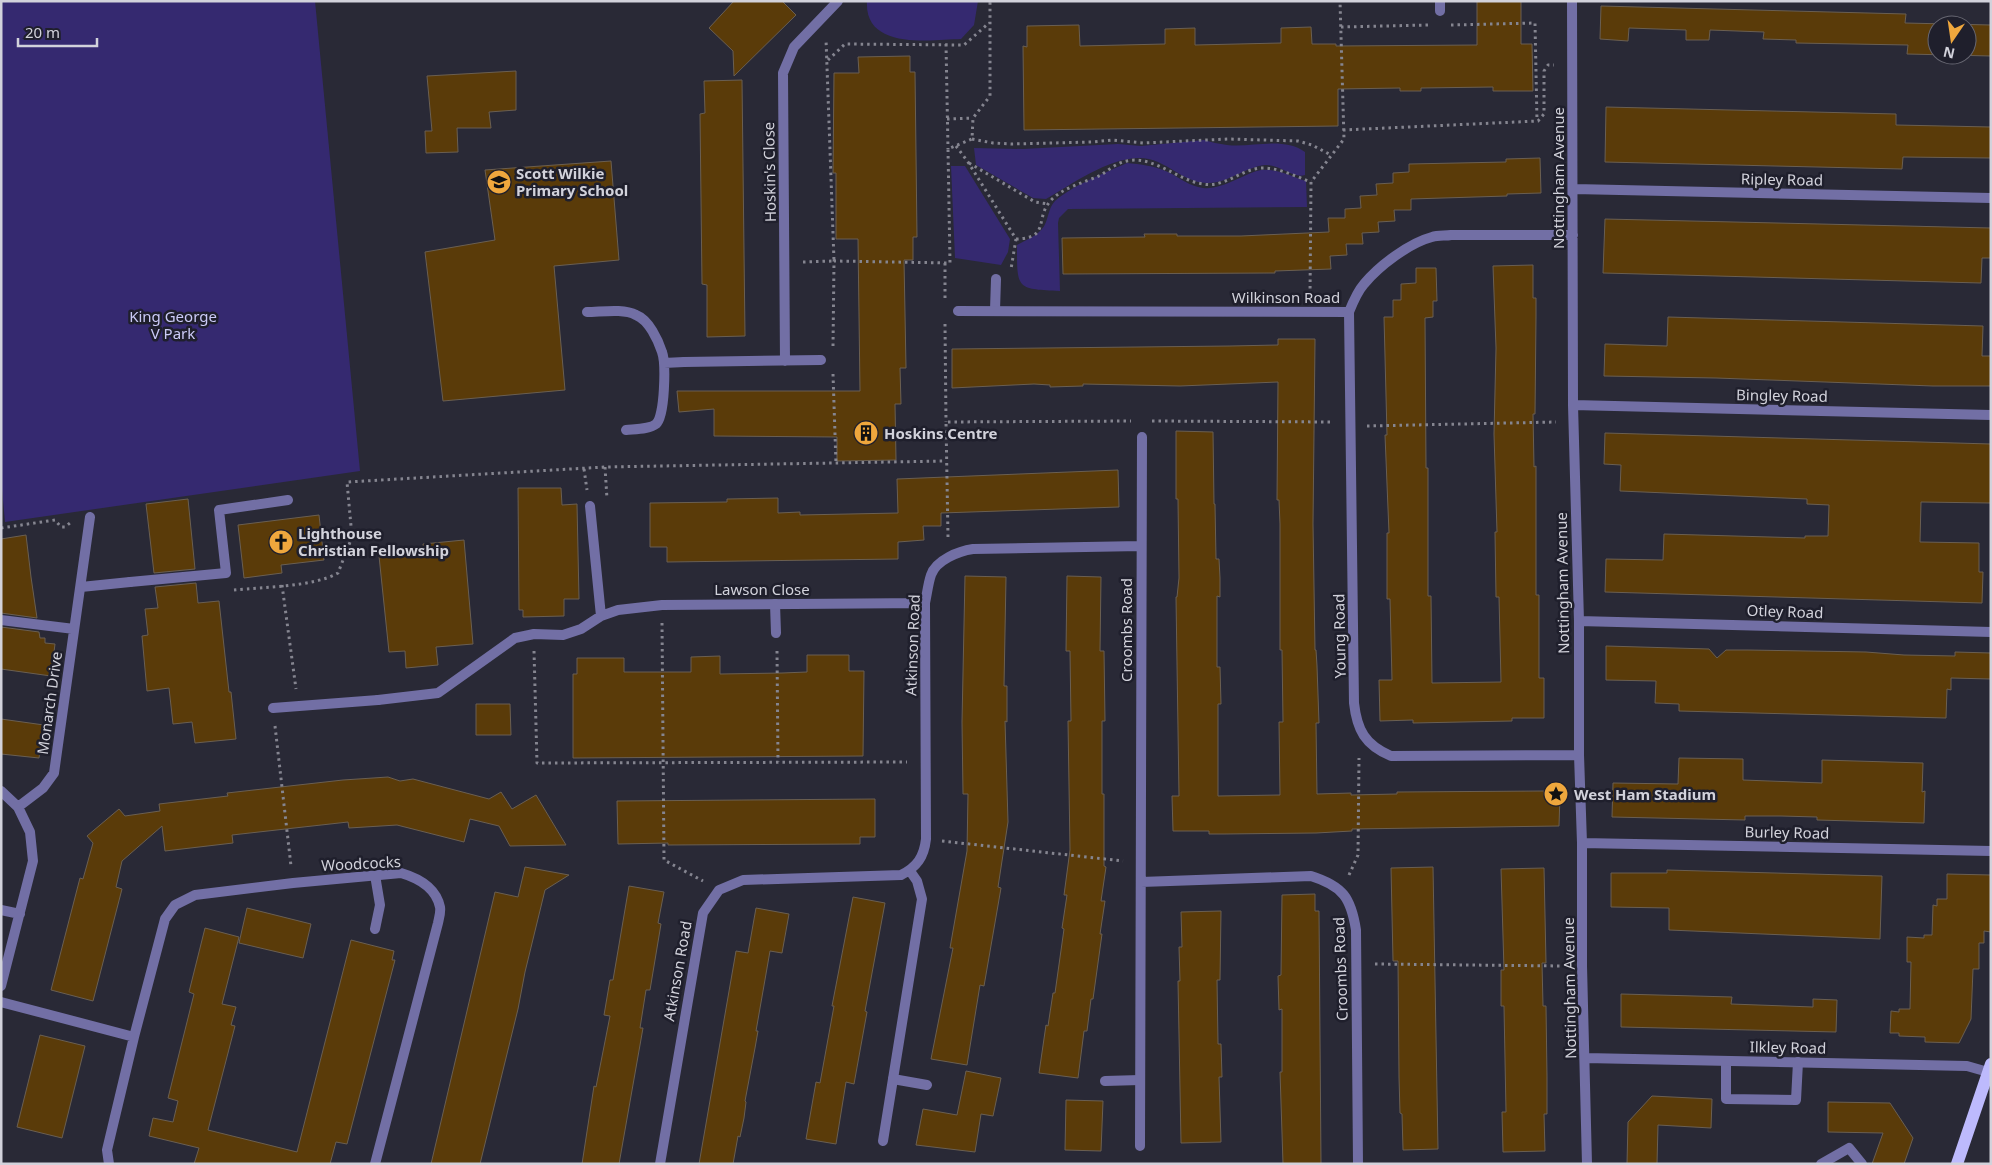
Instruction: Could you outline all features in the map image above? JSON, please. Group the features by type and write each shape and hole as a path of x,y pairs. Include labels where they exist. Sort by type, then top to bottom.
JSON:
{"main road":[{"path":"1957,1164 1989,1068"}],"street":[{"name":"Hoskin's Close","path":"785,361 783,73 794,47 838,1"},
{"name":"Nottingham Avenue","path":"1572,1 1574,189 1572,405 1579,621 1582,966 1587,1164"},
{"name":"Ripley Road","path":"1574,189 1991,198"},
{"name":"Wilkinson Road","path":"958,311 1349,312 1355,297 1371,277 1414,244 1433,236 1573,235"},
{"path":"996,279 996,310"},
{"path":"587,312 630,312 639,316 653,332 663,354 661,416 657,423 651,426 626,430"},
{"name":"Young Road","path":"1349,312 1352,427 1354,702 1356,716 1362,733 1377,750 1391,756 1579,755"},
{"path":"664,363 822,360"},
{"name":"Bingley Road","path":"1572,405 1991,415"},
{"name":"Croombs Road","path":"1140,1146 1142,438"},
{"path":"81,586 226,573 219,510 288,500"},
{"path":"590,506 601,616"},
{"name":"Monarch Drive","path":"18,807 43,788 54,773 90,517"},
{"name":"Atkinson Road","path":"910,871 919,862 924,852 926,839 926,603 931,573 949,556 961,551 974,549 1141,546"},
{"name":"Lawson Close","path":"273,708 378,700 438,693 515,638 534,634 563,635 581,629 601,616 627,607 662,605 926,603"},
{"path":"775,604 776,633"},
{"path":"1,620 74,629"},
{"name":"Otley Road","path":"1579,621 1991,632"},
{"path":"1,791 18,807 30,832 34,861 1,986"},
{"name":"Burley Road","path":"1582,843 1991,851"},
{"path":"719,890 743,880 901,875 910,871 917,882 922,899 883,1141"},
{"name":"Woodcocks","path":"109,1164 108,1150 134,1037 165,918 175,905 195,895 293,883 401,873 415,877 426,885 435,896 440,908 438,923 375,1164"},
{"path":"375,875 380,905 375,929"},
{"path":"1141,882 1311,876 1326,881 1342,892"},
{"name":"Atkinson Road","path":"660,1164 703,912 719,890"},
{"name":"Croombs Road","path":"1342,892 1352,908 1356,930 1358,1164"},
{"path":"1,910 20,914"},
{"path":"1,1002 134,1037"},
{"name":"Ilkley Road","path":"1585,1058 1989,1068"},
{"path":"1726,1061 1726,1098 1796,1100 1798,1062"},
{"path":"893,1079 927,1084"},
{"path":"1105,1081 1140,1080"},
{"path":"1822,1164 1849,1148 1862,1164"}],"path":[{"path":"972,139 972,118 990,96 990,1"},
{"path":"1310,312 1311,182 1344,139 1340,1"},
{"path":"826,14 834,261 832,350"},
{"path":"827,61 845,44 964,45 990,23"},
{"path":"1450,25 1535,23 1537,121"},
{"path":"1341,27 1430,25"},
{"path":"784,262 950,263 946,44"},
{"path":"1343,130 1537,121 1544,114 1544,71 1546,67 1548,65 1573,65"},
{"path":"947,119 972,118"},
{"path":"948,149 972,139 1012,144 1112,140 1143,143 1228,139 1298,140 1331,155"},
{"path":"956,146 1016,239 1010,275"},
{"path":"1016,239 1035,234 1042,225 1048,204 1061,193 1121,163 1137,160 1155,164 1190,181 1203,184 1215,185 1258,168 1271,168 1311,182"},
{"path":"968,162 1035,202 1048,204"},
{"path":"945,264 945,305"},
{"path":"944,323 946,422"},
{"path":"833,370 836,464"},
{"path":"1352,427 1573,422"},
{"path":"329,578 338,573 352,537 347,482 610,467 946,461 949,556"},
{"path":"1,528 56,520 61,527 66,527 71,522 90,517"},
{"path":"282,586 298,705"},
{"path":"662,605 664,860 719,890"},
{"path":"776,633 778,762"},
{"path":"534,634 537,763 925,762"},
{"path":"273,708 292,872"},
{"path":"1342,892 1358,855 1358,774 1362,733"},
{"path":"926,839 1100,860"},
{"path":"1357,964 1582,966"}],"green space":[{"name":"King George V Park","path":"1,1 315,1 360,471 5,522 1,478"},
{"path":"867,1 978,1 974,25 961,39 917,40 901,39 887,35 876,28 869,17"},
{"path":"1204,140 1237,146 1277,144 1296,147 1305,152 1305,175 1296,175 1270,165 1265,165 1258,166 1222,181 1207,183 1194,181 1158,162 1145,158 1130,159 1100,168 1046,199 1033,198 976,165 974,148 1023,149 1118,144 1141,146"},
{"path":"1127,163 1158,168 1189,184 1203,188 1218,187 1261,170 1278,172 1306,181 1307,207 1068,209 1059,218 1058,223 1060,291 1035,289 1022,284 1019,278 1017,245 1041,230 1055,201 1080,185"},
{"path":"951,166 965,166 1010,239 1008,252 1001,265 955,258"}],"building":[{"path":"734,1 782,1 796,15 734,76 733,51 709,28"},
{"path":"1477,1 1521,1 1521,44 1532,44 1533,91 1493,91 1493,87 1421,88 1421,91 1400,91 1400,88 1338,89 1338,126 1024,130 1023,46 1027,47 1027,26 1079,25 1080,46 1165,44 1165,29 1195,28 1195,45 1281,43 1281,28 1311,27 1312,44 1336,44 1336,46 1477,45"},
{"path":"1601,6 1906,14 1905,23 1927,24 1927,55 1907,54 1908,45 1796,43 1796,40 1763,39 1764,32 1710,30 1709,40 1686,40 1686,30 1629,28 1628,41 1600,39"},
{"path":"1977,25 1991,25 1991,56 1977,56"},
{"path":"910,56 910,72 915,72 917,237 913,237 913,260 904,260 906,368 900,368 901,404 895,404 896,460 837,461 837,437 714,436 714,409 679,412 677,391 860,391 858,239 836,239 836,173 833,173 834,73 859,73 858,57"},
{"path":"516,71 516,110 489,112 491,128 457,128 458,152 426,153 425,131 432,131 427,76"},
{"path":"742,80 745,336 707,337 707,285 702,284 700,114 705,113 704,81"},
{"path":"1606,107 1896,114 1896,125 1991,127 1991,158 1903,157 1902,169 1605,162"},
{"path":"1540,158 1541,193 1411,199 1411,210 1394,210 1395,221 1378,222 1379,232 1362,233 1363,244 1346,244 1347,255 1330,256 1331,269 1275,271 1275,273 1063,274 1062,238 1145,237 1144,234 1241,236 1329,232 1328,218 1345,218 1345,209 1361,208 1360,196 1377,195 1376,184 1393,183 1393,173 1409,172 1409,164 1506,162 1506,159"},
{"path":"611,161 619,260 554,266 565,390 443,401 425,252 495,240 485,170"},
{"path":"1605,219 1991,228 1991,258 1982,258 1981,283 1603,273"},
{"path":"1533,265 1533,298 1536,298 1535,414 1533,414 1534,467 1536,466 1536,595 1539,595 1539,678 1544,678 1544,718 1512,718 1512,721 1413,723 1413,720 1380,721 1379,680 1392,680 1390,599 1387,599 1387,533 1389,533 1385,435 1387,435 1384,317 1393,317 1393,300 1401,300 1401,284 1416,283 1416,268 1436,268 1437,301 1433,301 1433,317 1425,318 1428,596 1431,596 1432,683 1501,682 1499,597 1496,597 1495,532 1497,532 1494,434 1496,348 1493,266"},
{"path":"1668,317 1983,326 1982,356 1991,356 1991,386 1604,376 1605,344 1667,346"},
{"path":"1278,339 1315,339 1313,524 1315,650 1319,723 1316,723 1317,794 1544,791 1544,795 1560,794 1559,826 1352,829 1352,831 1316,833 1209,834 1209,831 1173,831 1172,796 1179,796 1176,597 1179,578 1176,431 1213,432 1216,559 1219,559 1220,578 1220,597 1217,596 1217,667 1220,667 1221,704 1218,704 1218,796 1280,795 1279,722 1283,722 1282,650 1280,650 1280,524 1279,500 1277,500 1278,382 1180,386 1083,384 1083,386 1050,387 1050,385 1034,384 952,388 952,349 1278,345"},
{"path":"1605,433 1991,444 1991,503 1921,502 1920,542 1979,543 1979,572 1983,572 1982,603 1605,592 1606,559 1663,560 1664,534 1805,538 1805,536 1828,536 1829,505 1807,504 1807,499 1620,491 1621,465 1604,464"},
{"path":"1118,470 1119,507 941,513 941,526 923,526 924,540 898,542 898,559 667,562 667,547 650,547 650,503 727,502 727,499 778,498 778,513 800,512 800,515 898,513 897,479"},
{"path":"518,488 561,488 562,505 577,504 579,599 564,599 564,616 523,617 523,610 519,610"},
{"path":"188,499 195,569 154,573 146,504"},
{"name":"Lighthouse Christian Fellowship","path":"319,515 324,560 281,565 282,573 244,578 238,525"},
{"path":"26,535 37,618 1,613 1,539"},
{"path":"464,540 473,644 436,647 438,665 406,668 405,651 389,652 379,556 424,552 423,544"},
{"path":"965,576 1006,577 1004,686 1007,686 1007,722 1005,721 1008,822 998,887 1001,888 984,986 980,985 967,1065 931,1059 953,948 950,948 967,851 968,794 963,794 962,722"},
{"path":"1067,576 1101,577 1100,651 1104,651 1105,721 1102,721 1102,794 1104,794 1104,866 1106,867 1101,901 1105,901 1093,999 1091,999 1087,1031 1084,1031 1078,1078 1039,1073 1046,1025 1048,1026 1053,993 1055,993 1064,929 1062,928 1067,895 1064,895 1070,850 1068,721 1071,721 1070,651 1066,651"},
{"path":"196,583 198,603 219,601 236,739 195,743 192,722 173,724 169,688 147,691 142,636 148,635 145,609 158,608 155,587"},
{"path":"1,627 39,632 40,638 45,638 45,643 55,644 51,676 1,669"},
{"path":"1606,646 1709,649 1717,658 1726,650 1866,652 1955,656 1955,652 1991,653 1991,679 1951,678 1951,690 1947,689 1946,718 1679,711 1679,704 1655,703 1656,681 1606,680"},
{"path":"807,655 849,655 849,671 864,671 863,756 573,758 573,674 577,674 577,658 624,658 624,672 691,672 691,657 720,656 720,674 807,672"},
{"path":"476,704 510,704 511,735 476,735"},
{"path":"1,719 44,725 39,758 1,754"},
{"path":"1679,758 1743,759 1743,780 1822,783 1822,760 1923,763 1922,792 1925,791 1924,823 1817,820 1817,817 1781,816 1745,816 1745,820 1612,817 1613,783 1678,784"},
{"path":"388,777 400,781 413,779 489,799 501,792 512,809 536,795 566,845 510,846 499,826 470,819 464,842 397,825 349,828 348,822 232,835 233,843 165,851 162,826 122,861 116,887 122,889 93,1001 51,990 80,878 83,879 93,843 87,836 119,809 125,816 160,811 159,804 228,796 227,793"},
{"path":"875,799 875,837 860,837 860,844 618,844 617,801"},
{"path":"525,867 569,875 545,890 480,1164 431,1164 495,892 518,897"},
{"path":"1433,867 1438,1149 1403,1150 1399,1077 1398,961 1393,961 1391,868"},
{"path":"1544,868 1546,963 1542,963 1543,1006 1546,1006 1547,1114 1544,1114 1545,1151 1503,1152 1502,1112 1506,1112 1504,1006 1501,1006 1501,970 1504,970 1501,869"},
{"path":"1667,870 1882,876 1880,939 1669,930 1669,908 1611,907 1611,873 1667,873"},
{"path":"1947,874 1991,875 1991,932 1984,931 1984,943 1979,943 1979,969 1973,969 1971,1019 1959,1043 1925,1042 1925,1037 1899,1036 1899,1033 1890,1033 1891,1011 1899,1012 1899,1009 1910,1009 1911,962 1907,962 1907,937 1924,938 1924,935 1932,935 1933,905 1937,906 1937,899 1947,899"},
{"path":"629,886 664,892 658,923 661,924 650,990 646,990 640,1028 643,1028 619,1164 582,1164 594,1086 596,1087 610,1016 604,1015 610,980 613,980"},
{"path":"1315,894 1315,911 1319,911 1321,1164 1283,1164 1280,1072 1282,1072 1282,1009 1279,1010 1278,976 1281,975 1282,895"},
{"path":"853,897 885,903 854,1084 846,1082 836,1144 806,1139 816,1082 820,1083 834,1006 832,1006"},
{"path":"247,908 311,924 303,958 239,943"},
{"path":"756,908 789,914 782,953 770,951 745,1101 744,1118 740,1137 738,1136 733,1164 699,1164 736,951 748,953"},
{"path":"1221,911 1220,980 1217,980 1218,1044 1221,1044 1222,1077 1219,1077 1221,1142 1181,1143 1178,981 1180,981 1179,947 1182,947 1181,912"},
{"path":"205,928 239,937 222,1004 236,1007 231,1025 235,1026 208,1130 297,1152 351,940 394,951 392,960 395,960 347,1144 336,1142 330,1164 194,1164 199,1148 149,1136 153,1118 173,1122 178,1101 168,1098 194,994 189,992"},
{"path":"1621,994 1732,997 1731,1004 1813,1007 1813,999 1837,1000 1836,1032 1621,1027"},
{"path":"40,1035 85,1046 62,1138 17,1127"},
{"path":"966,1071 1001,1078 993,1116 981,1114 975,1152 916,1145 923,1109 957,1115"},
{"path":"1652,1096 1712,1099 1711,1128 1658,1125 1657,1164 1627,1164 1628,1122"},
{"path":"1066,1100 1103,1101 1101,1151 1065,1150"},
{"path":"1828,1102 1890,1103 1913,1138 1904,1164 1872,1164 1883,1133 1828,1132"}],"place":[{"name":"Scott Wilkie Primary School","path":"499,182"},
{"name":"Hoskins Centre","path":"866,433"},
{"name":"Lighthouse Christian Fellowship","path":"281,542"},
{"name":"West Ham Stadium","path":"1556,794"}]}
